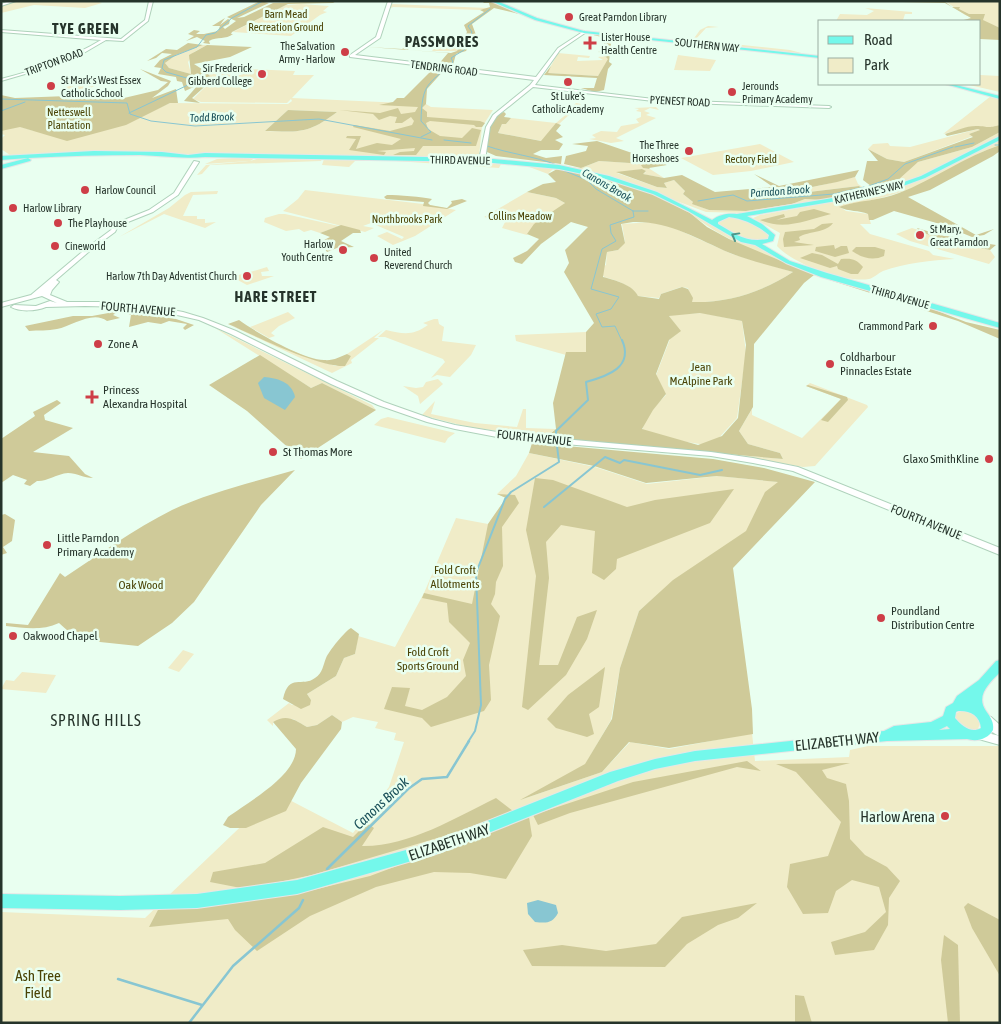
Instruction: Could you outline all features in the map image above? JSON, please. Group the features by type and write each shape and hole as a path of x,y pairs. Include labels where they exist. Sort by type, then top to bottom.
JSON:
{"main road":[{"name":"SOUTHERN WAY","path":"493,1 536,20 586,32 818,57"},
{"path":"951,85 1000,98"},
{"name":"KATHERINE'S WAY","path":"735,216 863,196 897,187 922,177 1000,138"},
{"path":"3,157 19,160 114,155 168,156 205,162 212,158"},
{"path":"196,160 212,158"},
{"name":"THIRD AVENUE","path":"212,158 465,160 482,158 595,174 645,189 690,210 743,241 766,247 782,259 1000,326"},
{"path":"1,167 19,160"},
{"name":"THIRD AVENUE","path":"690,210 735,216"},
{"path":"735,216 750,220 759,212"},
{"path":"715,226 714,221 724,216"},
{"name":"THIRD AVENUE","path":"750,220 771,234 771,240 779,252 801,266"},
{"path":"756,244 771,240"},
{"path":"957,706 961,699 978,687 1000,664"},
{"path":"978,687 976,700 983,716 987,730 974,735 956,728 949,719 950,710 957,706 968,706 983,716"},
{"name":"ELIZABETH WAY","path":"887,736 894,731 933,727 949,719"},
{"name":"ELIZABETH WAY","path":"1,902 120,903 196,901 310,885 436,848 615,776 655,764 695,756 887,736 974,735"}],"street":[{"path":"1,5 14,1"},
{"path":"1,31 122,40 147,20 151,1"},
{"name":"TENDRING ROAD","path":"390,1 378,38 351,56 538,79"},
{"path":"482,158 488,127 495,115 532,86 559,48 586,32"},
{"name":"TRIPTON ROAD","path":"1,80 69,59 105,39"},
{"name":"PYENEST ROAD","path":"532,86 662,101 829,107"},
{"path":"180,191 196,160"},
{"path":"1,306 25,304 90,248 113,231 116,225 124,224 164,207 180,191 199,166 205,162"},
{"path":"46,305 50,297 51,286 124,224"},
{"path":"34,296 50,297"},
{"name":"FOURTH AVENUE","path":"50,297 74,305"},
{"name":"FOURTH AVENUE","path":"25,304 151,308 200,318 387,407 453,427 509,437 721,455 795,469 1000,552"},
{"path":"983,716 1000,732"},
{"path":"974,735 1000,740"}],"green space":[{"path":"15,1 94,1 102,3 85,8 34,5 1,13 1,5"},
{"path":"260,1 269,3 237,18 244,17 273,3 336,1 333,3 288,4 232,32 231,34 233,34 230,36 209,41 210,44 203,43 205,41 197,37 186,41 194,36 188,34 194,30 200,31 196,34 218,31 220,26 212,26 225,18 220,25 228,19 230,20 229,24 223,27 225,29 236,21 227,17"},
{"path":"485,1 491,1 519,14 494,8 472,24 476,35 466,51 456,54 453,65 449,68 437,66 448,53 408,50 451,53 457,51 467,32 464,25 484,12 480,10 490,7 489,3 483,3"},
{"path":"944,1 952,7 960,7 959,9 969,14 985,14 983,20 1000,28 1000,40 981,39 981,20 964,20 971,18 945,3 902,2"},
{"path":"945,1 1000,1 1000,28 965,15"},
{"path":"391,4 488,8 480,10 393,7 389,9"},
{"name":"Barn Mead Recreation Ground","path":"286,5 329,6 323,11 327,12 291,36 233,32"},
{"path":"865,8 912,12 912,14 905,14 903,20 837,20 840,14 867,15 874,11"},
{"path":"708,26 719,27 706,28 695,40 790,50 805,54 692,41 700,30"},
{"path":"589,34 657,41 609,38 611,45 609,62 612,64 608,69 604,90 595,92 581,88 594,88 597,78 544,75 551,66 548,73 598,76 608,59 605,56 607,53 598,52 602,51 606,38"},
{"path":"445,36 464,37 457,51 432,51"},
{"path":"188,43 203,45 176,55 165,63 169,68 191,74 189,55 207,45 252,47 230,57 194,64 208,73 212,80 192,98 200,103 184,101 198,85 185,91 182,82 177,81 176,77 158,74 161,68 154,67 160,60 172,54 162,53 156,58 147,61 166,49 177,50"},
{"path":"207,45 194,52 188,62 191,74 169,68 165,63 176,55"},
{"path":"404,45 410,45 408,50 368,47 402,49 406,47"},
{"path":"558,53 590,56 589,58 578,57 577,61 603,60 598,57 605,56 609,59 598,76 547,73"},
{"path":"678,55 716,60 710,71 674,70"},
{"path":"434,68 445,69 427,89 426,104 422,108 427,112 427,117 485,123 482,127 476,127 474,125 430,121 426,123 428,129 440,136 462,138 472,128 481,130 476,146 423,146 416,155 393,155 400,152 414,151 415,148 377,151 386,152 384,155 349,150 356,139 346,138 347,136 361,136 356,149 377,143 392,145 401,139 353,127 354,125 390,131 412,125 414,121 411,117 402,123 395,123 397,117 390,116 379,120 373,114 339,110 380,113 398,108 401,114 415,112 418,107 379,105 393,102 397,98 404,98"},
{"name":"Netteswell Plantation","path":"140,69 171,81 168,86 152,98 176,89 178,103 170,103 126,125 67,141 20,127 1,131 1,95 15,98 94,95 124,98 158,90 168,82 161,81"},
{"path":"246,69 295,71 293,75 314,75 292,98 426,104 431,107 493,110 482,127 479,156 466,158 190,156 171,153 22,157 10,155 1,149 1,139 5,135 1,134 1,130 18,126 34,131 141,116 170,103 288,104 292,101 291,99 287,103 201,102 193,99 212,80 208,73 241,75","holes":["288,110 337,112 311,128 287,132 265,131"]},
{"path":"981,75 1000,76 1000,92 969,85 981,85"},
{"path":"89,77 109,80 78,93 59,90"},
{"path":"991,96 1000,98 1000,125 988,129 978,126 943,134"},
{"path":"576,103 581,104 559,124 556,124 542,141 498,133 502,124 506,124 511,118 556,123 576,106 574,105"},
{"path":"656,107 659,110 650,108 644,111 650,113 646,115 656,118 616,138 624,141 611,143 589,139 596,138 592,135 601,131 617,132 621,126 639,123 636,119 641,117 641,112 636,111 639,109 634,108"},
{"path":"288,110 337,112 311,128 287,132 265,131"},
{"path":"504,112 506,114 504,117 511,118 506,124 502,124 498,133 541,141 556,123 561,125 556,131 563,137 555,140 563,144 559,150 541,150 533,154 546,158 562,156 561,164 496,156 487,152 489,128 495,118"},
{"path":"1000,125 1000,132 972,147 918,162 898,180 875,189 863,180 867,161 878,161 868,149 887,159 904,162 973,137 969,134 980,130 947,136 945,134 968,127"},
{"path":"978,129 981,130 969,134 973,136 904,162 887,159 868,149 873,144 888,143 890,146 910,147"},
{"path":"1000,132 1000,137 919,177 879,190 878,187 890,184 918,162 972,147"},
{"path":"1000,139 1000,145 981,152 917,186 884,197 840,207 846,211 868,214 871,224 860,224 870,234 929,251 933,255 955,259 900,266 883,271 869,279 847,278 820,271 785,253 777,246 780,233 753,218 760,215 888,192 915,182"},
{"path":"597,141 667,165 650,169 643,168 641,165 645,164 599,161 581,168 564,164 566,156 586,151 588,146 572,144"},
{"name":"Rectory Field","path":"760,144 794,162 751,171 713,175 681,158"},
{"path":"1000,145 1000,151 993,156 930,190 908,197 976,235 994,229 984,235 972,237 940,224 894,211 869,220 868,214 839,207 899,193 975,155"},
{"path":"255,158 250,161 257,159 322,159 321,161 210,165 202,174 197,175 206,165 249,161 205,164 217,159"},
{"path":"324,159 472,161 501,164 499,168 396,161 355,161 349,167 322,165"},
{"path":"599,161 647,164 642,165 643,168 650,169 664,178 642,174 646,172 642,169 617,173 657,187 667,188 664,183 674,180 685,191 683,194 693,204 709,210 746,211 792,204 805,199 822,200 866,192 859,186 784,195 769,194 781,190 818,186 855,177 858,184 870,192 746,213 706,212 610,176 562,166 581,168"},
{"path":"524,165 552,167 644,190 678,205 738,241 759,245 775,256 822,275 814,275 733,241 690,213 553,169 548,174"},
{"path":"559,168 645,190 690,213 707,227 729,239 805,271 927,307 966,322 1000,330 1000,339 958,321 814,275 804,283 754,344 753,407 739,431 748,444 780,453 783,459 545,438 556,429 553,403 566,352 586,352 586,332 594,323 564,272 569,263 565,250 588,227 571,222 541,244 522,264 515,262 513,258 527,251 539,239 527,234 534,224 565,203 556,198 527,192 543,184 556,182 548,174","holes":["633,222 659,224 738,256 793,272 757,291 719,301 692,302 693,298 688,289 682,287 661,294 659,299 638,296 628,286 603,277 607,252 618,250 625,243 621,224","700,313 742,321 746,345 738,418 722,436 698,445 642,429 653,410 666,394 656,374 669,340 681,331 669,316"]},
{"path":"642,169 646,171 643,174 664,178 682,175 715,192 773,187 754,174 779,186 859,170 855,177 837,182 797,190 781,190 771,194 784,195 859,186 866,192 822,200 805,199 792,204 746,211 709,210 692,204 693,202 683,194 685,191 674,180 664,183 667,188 657,187 616,172"},
{"name":"Northbrooks Park","path":"305,190 423,204 456,210 415,236 393,245 377,236 387,232 402,239 404,237 371,223 363,226 374,228 365,232 283,211 298,199"},
{"path":"218,191 217,194 193,195 183,216 197,216 197,219 205,219 205,223 216,222 205,228 164,214 119,237 169,208 191,192"},
{"name":"Collins Meadow","path":"527,192 556,198 565,203 527,235 502,228 505,222 484,217"},
{"path":"387,195 432,199 428,203 430,205 447,208 452,203 451,201 462,199 467,201 447,209 423,206 424,202 386,199 384,197"},
{"path":"814,209 831,214 787,225 778,225 760,220 784,214 785,217 776,220 797,216 800,212"},
{"path":"279,214 339,226 320,233 311,230 304,232 299,229 286,231 264,222 265,218"},
{"path":"728,217 744,219 768,233 768,240 761,242 748,241 717,224 719,219"},
{"path":"652,222 672,227 732,254 793,272 757,291 719,301 692,302 688,288 681,287 661,294 659,298 638,296 627,286 604,277 599,268 606,265 607,252 618,250 625,242 622,224"},
{"path":"833,223 826,229 803,235 799,237 800,240 794,242 814,245 784,247 783,239 785,232 814,229 822,224"},
{"path":"341,225 360,230 361,233 353,233 341,241 354,247 337,248 327,252 320,242 330,237 320,233"},
{"path":"912,228 952,241 990,250 995,257 989,264 910,241 896,234"},
{"path":"917,228 944,236 963,237 952,238 996,245 990,250 943,240 919,231"},
{"path":"834,245 835,249 847,246 849,253 835,257 815,251 816,247"},
{"path":"856,247 875,247 885,250 884,256 876,258 864,257 852,251"},
{"path":"812,253 822,255 838,264 841,259 854,260 863,267 858,274 851,274 838,269 837,266 830,268 800,258"},
{"path":"267,267 269,271 261,272 262,276 274,276 247,285 232,277 242,274 246,279 252,277 247,273"},
{"path":"125,310 164,315 194,325 185,330 183,328 187,324 169,321 161,324 148,322 129,327 131,315 119,311"},
{"path":"119,311 113,315 120,318 107,321 95,317 89,318 54,330 29,331 25,326 73,316 92,316"},
{"path":"288,312 295,318 279,326 271,333 275,336 269,338 250,327"},
{"name":"Jean McAlpine Park","path":"703,313 742,321 746,353 737,418 716,441 706,445 642,435 647,418 666,395 655,378 670,339 680,331 669,316"},
{"path":"438,319 439,324 444,327 442,341 476,345 471,355 450,377 437,375 431,378 445,362 443,359 385,337 378,337 386,330 403,333 418,331 428,325 423,323"},
{"path":"239,320 268,338 315,359 327,360 347,354 351,356 345,366 319,362 286,350 228,324"},
{"path":"228,324 312,359 336,366 351,356 347,354 383,330 374,338 379,338 351,360 352,363 332,373"},
{"path":"215,328 372,405 376,410 322,383 311,388"},
{"path":"586,332 586,352 567,352 566,355 516,341 515,335"},
{"path":"260,355 311,388 322,383 376,410 301,459 247,411 209,385"},
{"path":"438,379 443,384 420,404 418,396 403,386 423,387 426,382"},
{"path":"810,383 868,407 815,466 803,467 729,454 783,459 780,453 748,444 739,431 752,409 752,415 802,438 841,399 806,386"},
{"path":"806,386 847,397 848,400 828,422 821,420 841,399"},
{"path":"57,400 61,403 44,415 45,420 73,428 33,452 69,456 85,474 93,478 68,473 37,481 30,486 24,484 27,480 13,475 1,483 1,439 35,416 33,412"},
{"path":"435,401 431,414 475,423 517,427 523,409 526,409 526,428 556,429 545,437 468,427 422,415"},
{"path":"388,417 455,433 445,443 374,425 381,419"},
{"path":"532,443 713,459 764,468 815,482 733,568 752,709 753,734 669,748 629,742 602,772 520,800 585,764 612,719 620,668 639,611 673,580 746,531 765,492 778,482 717,476 646,483 594,466 529,453"},
{"path":"529,453 595,467 647,484 718,476 779,482 747,531 673,581 639,611 620,668 611,720 585,765 523,799 602,772 630,742 669,749 752,733 755,761 849,757 850,750 868,746 1000,746 1000,1023 1,1023 1,912 145,918 276,793 353,833 389,787 404,742 394,740 396,733 375,728 378,722 353,717 342,722 332,715 317,725 307,727 293,719 273,722 273,726 267,720 289,703 292,705 311,700 307,694 336,676 344,658 355,654 358,636 395,647 424,593 456,518 488,524 506,498 497,494 516,476"},
{"name":"Oak Wood","path":"295,470 261,505 194,602 172,623 138,646 100,642 69,632 59,623 40,628 6,626 6,623 28,625 60,573 65,577 158,517 201,498"},
{"path":"535,478 553,480 627,507 655,500 734,489 710,523 617,559 616,569 604,580 592,573 595,531 561,525 546,542 549,578 539,665 558,665 577,617 597,610 587,639 566,675 528,710 522,707 536,576 526,530"},
{"path":"497,494 515,495 519,503 502,527 503,566 496,582 495,594 491,604 500,616 489,665 491,700 484,711 431,727 422,718 384,709 392,687 410,688 405,706 422,710 447,697 466,676 463,660 470,643 449,622 447,603 422,598 424,593 472,604 488,524 506,498"},
{"path":"5,514 15,520 12,541 3,547 7,553 1,555 1,515"},
{"path":"351,628 359,634 355,654 344,658 336,676 307,694 311,700 310,705 301,709 283,699 292,683 310,681 318,676 330,651"},
{"path":"183,650 194,654 179,672 168,668"},
{"path":"605,667 599,707 589,714 594,734 587,737 556,728 547,719 568,695"},
{"path":"22,672 56,675 46,693 1,689 6,680 14,681"},
{"path":"961,711 975,716 980,723 978,729 967,730 954,720 955,714"},
{"path":"332,715 342,722 341,729 301,783 286,811 246,828 230,828 223,825 228,817 270,788 288,769 294,759 296,749 273,722 286,718 307,727 317,725"},
{"path":"747,761 761,771 737,767 570,813 538,825 533,815 633,782"},
{"path":"850,763 822,770 827,778 846,784 849,801 850,839 865,855 887,867 900,881 889,898 888,925 874,950 835,955 831,942 865,932 886,912 879,887 852,880 836,891 828,913 803,914 787,887 790,864 828,856 841,822 796,772 776,764"},
{"path":"496,798 513,811 451,834 312,875 246,889 210,882 213,872 265,863 323,827 353,837 367,823 374,828 362,846 397,842 431,830"},
{"path":"529,817 532,836 506,879 470,873 434,872 376,887 310,916 257,951 235,930 228,919 149,927 159,908 301,893 370,876"},
{"path":"757,903 738,918 718,925 687,944 665,967 532,966 523,950 562,945 606,951 656,944 682,917"},
{"path":"968,903 1000,920 1000,976 972,928 964,907"},
{"path":"944,935 958,945 960,1023 948,1023 941,960"},
{"path":"795,995 804,996 812,1023 795,1023"}],"water":[{"path":"264,377 279,380 291,388 295,397 285,410 264,398 258,383"},
{"path":"538,900 556,905 558,913 556,917 551,921 535,922 528,914 527,903"}],"waterway":[{"path":"130,113 190,84 190,79 166,72 162,68 164,60 197,47 206,35 215,33 232,18 263,1"},
{"path":"421,137 431,132 421,121 423,99 428,86 453,62 451,58 464,50 472,32 468,26 490,9"},
{"name":"Todd Brook","path":"1,99 127,103 130,113"},
{"path":"1,111 25,102"},
{"name":"Todd Brook","path":"130,113 151,121 195,126 319,119 432,140"},
{"name":"Todd Brook","path":"444,140 471,143"},
{"name":"Parndon Brook","path":"955,147 974,143"},
{"name":"Parndon Brook","path":"995,145 1000,145"},
{"name":"Canons Brook","path":"487,146 557,165"},
{"name":"Parndon Brook","path":"869,186 888,179 905,164 953,147"},
{"name":"Canons Brook","path":"560,169 587,180 596,189 633,211"},
{"name":"Parndon Brook","path":"698,201 733,195 747,201 834,194 864,187"},
{"name":"Canons Brook","path":"622,341 615,326 602,327 596,314 611,309 619,297 591,289 602,249 616,241 611,233 610,225 634,217 633,211"},
{"name":"Parndon Brook","path":"633,211 648,211"},
{"name":"Canons Brook","path":"556,435 556,431 588,400 586,382 603,377 622,364 625,357 622,340"},
{"name":"Canons Brook","path":"468,742 475,731 481,705 476,573 505,499 511,492 559,462 557,446"},
{"path":"544,507 605,457 620,463 624,460 700,475 722,470"},
{"name":"Canons Brook","path":"327,869 408,789 422,779 447,777 469,741"},
{"name":"Canons Brook","path":"189,1023 233,966 299,908 303,900"},
{"path":"118,979 202,1005"}],"place":[{"name":"Great Parndon Library","path":"569,17"},
{"name":"Lister House Health Centre","path":"590,43"},
{"name":"The Salvation Army - Harlow","path":"345,52"},
{"name":"Sir Frederick Gibberd College","path":"262,74"},
{"name":"St Luke's Catholic Academy","path":"568,82"},
{"name":"St Mark's West Essex Catholic School","path":"51,86"},
{"name":"Jerounds Primary Academy","path":"732,92"},
{"name":"The Three Horseshoes","path":"689,151"},
{"name":"Harlow Council","path":"85,190"},
{"name":"Harlow Library","path":"13,208"},
{"name":"The Playhouse","path":"58,223"},
{"name":"St Mary, Great Parndon","path":"920,235"},
{"name":"Cineworld","path":"55,246"},
{"name":"Harlow Youth Centre","path":"343,250"},
{"name":"United Reverend Church","path":"374,258"},
{"name":"Harlow 7th Day Adventist Church","path":"247,276"},
{"name":"Crammond Park","path":"933,326"},
{"name":"Zone A","path":"98,344"},
{"name":"Coldharbour Pinnacles Estate","path":"830,364"},
{"name":"Princess Alexandra Hospital","path":"92,397"},
{"name":"St Thomas More","path":"273,452"},
{"name":"Glaxo SmithKline","path":"989,459"},
{"name":"Little Parndon Primary Academy","path":"47,545"},
{"name":"Poundland Distribution Centre","path":"881,618"},
{"name":"Oakwood Chapel","path":"13,636"},
{"name":"Harlow Arena","path":"945,816"}],"district":[{"name":"TYE GREEN","path":"86,28"},
{"name":"PASSMORES","path":"442,41"},
{"name":"HARE STREET","path":"276,296"},
{"name":"SPRING HILLS","path":"96,720"}],"park label":[{"name":"Fold Croft Allotments","path":"455,577"},
{"name":"Fold Croft Sports Ground","path":"428,659"},
{"name":"Ash Tree Field","path":"38,984"}]}
